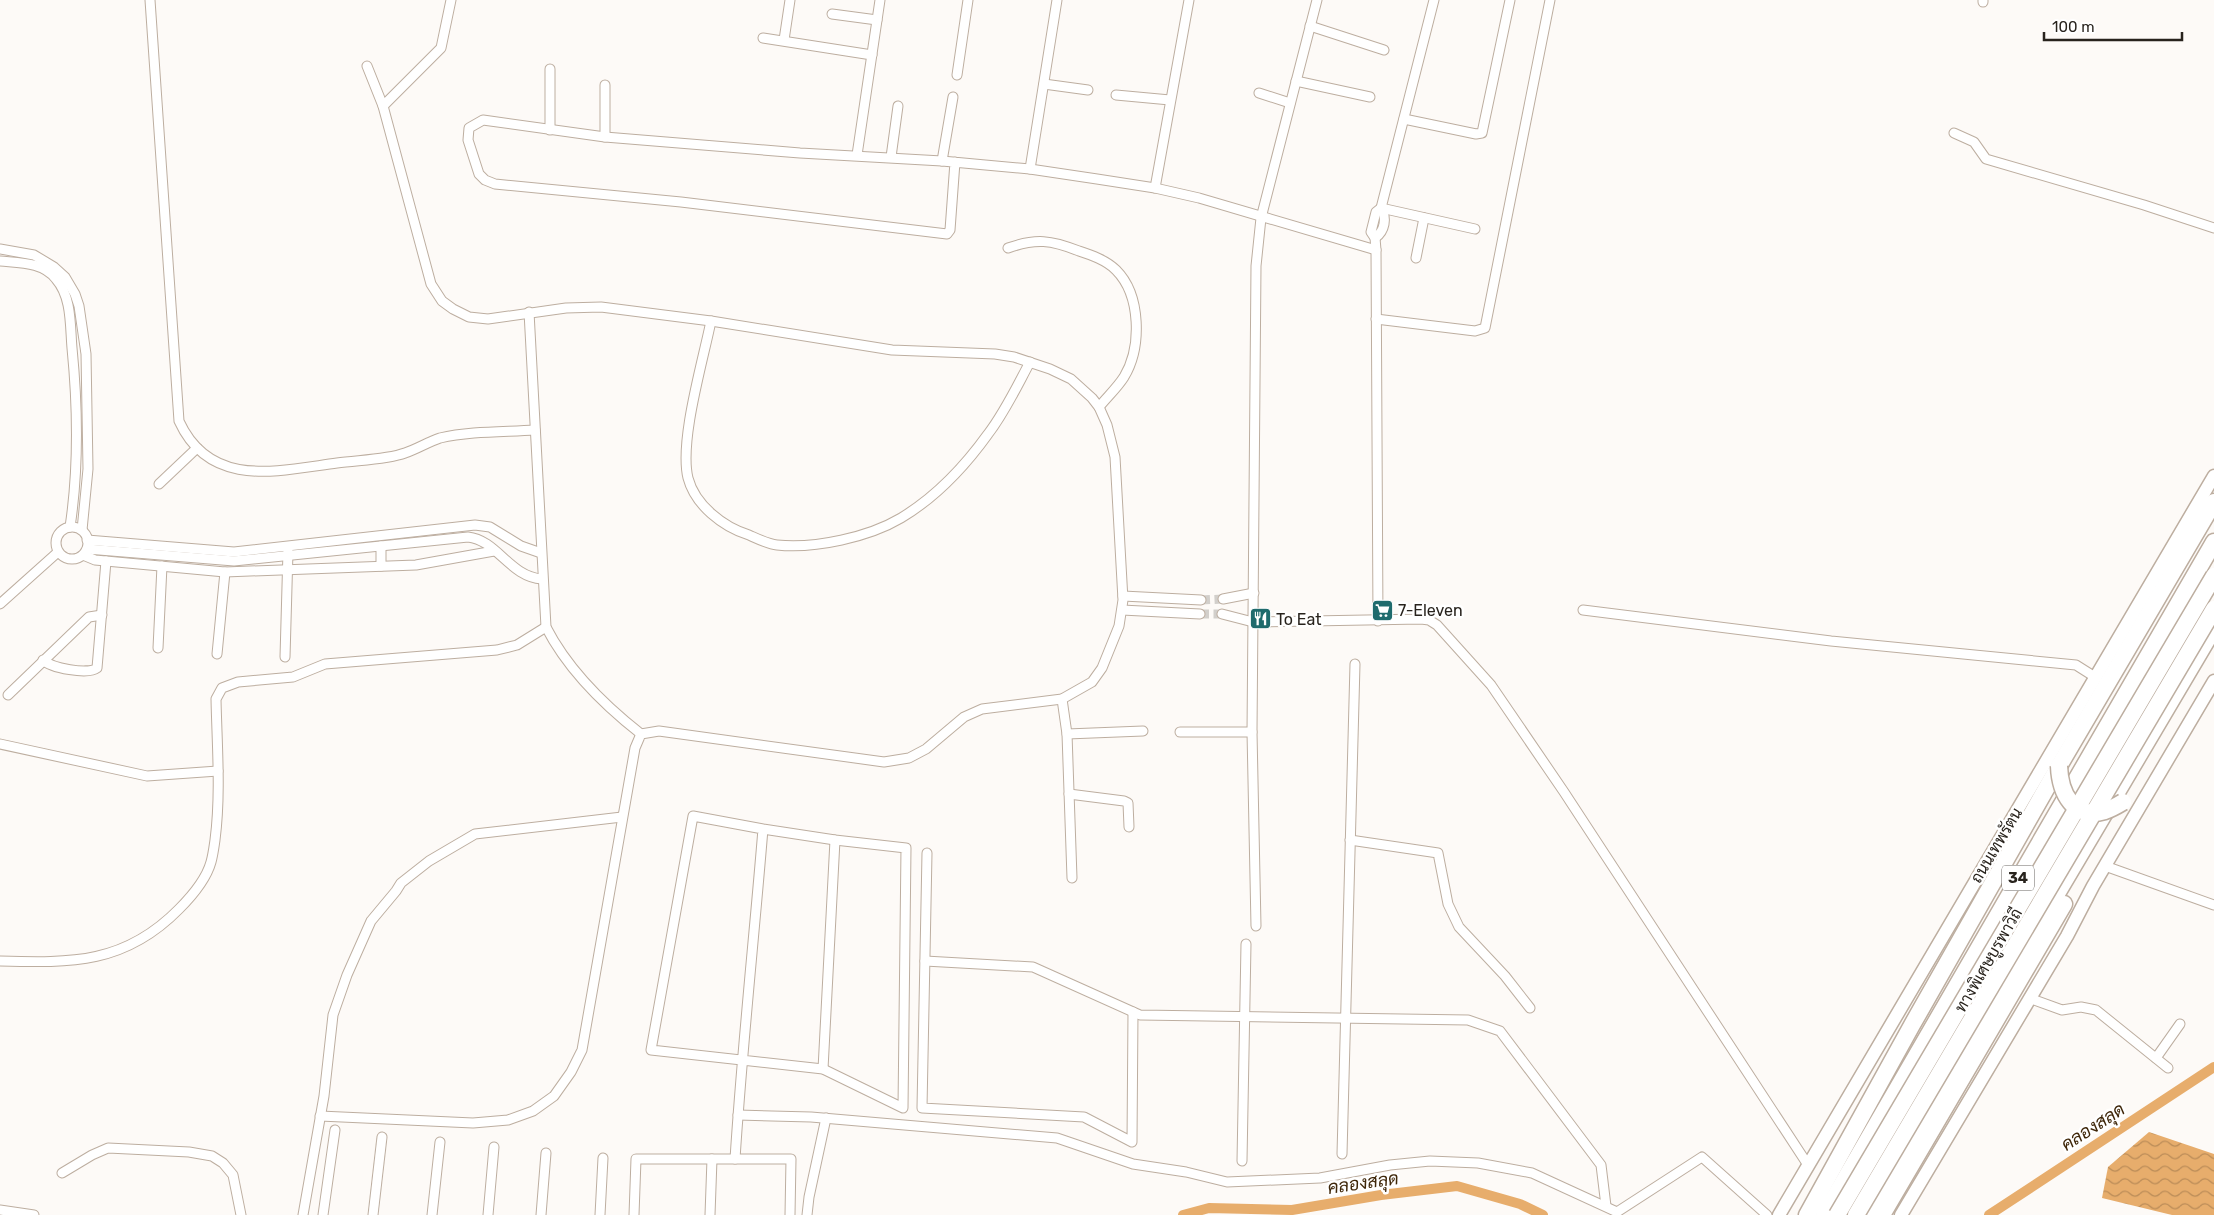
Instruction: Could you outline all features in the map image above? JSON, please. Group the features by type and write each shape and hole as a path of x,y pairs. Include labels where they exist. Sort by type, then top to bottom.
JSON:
{"highway":[{"path":"1807,1215 2059,766 2214,502"},
{"name":"34","path":"1824,1215 2214,542"},
{"name":"ทางพิเศษบูรพาวิถี","path":"1838,1215 2214,576"},
{"name":"ทางพิเศษบูรพาวิถี","path":"1856,1215 2214,609"},
{"name":"34","path":"1867,1215 2214,628"},
{"path":"1882,1215 2214,647"},
{"path":"2059,766 2060,784 2068,801 2088,813 2106,811 2123,802"}],"main road":[{"name":"ถนนเทพรัตน","path":"1779,1215 2214,476"},
{"path":"1900,1215 2214,681"}],"street":[{"path":"150,0 180,421 187,437 214,462 264,473 403,454 438,439 460,434 535,430"},
{"path":"383,106 441,48 451,0"},
{"path":"784,40 790,0"},
{"path":"857,155 880,0"},
{"path":"957,75 968,0"},
{"path":"1030,169 1057,0"},
{"path":"1156,188 1189,0"},
{"path":"1256,926 1252,732 1256,266 1261,218 1316,0"},
{"path":"1378,621 1376,250 1375,238 1371,232 1376,212 1381,208 1434,0"},
{"path":"1404,119 1476,134 1482,133 1510,0"},
{"path":"1376,319 1474,331 1485,328 1550,0"},
{"path":"832,14 877,20"},
{"path":"1310,26 1384,50"},
{"path":"763,38 872,55"},
{"path":"367,66 383,106 431,284 442,301 469,317 488,319 529,312 566,308 601,307 711,321 892,350 995,354 1030,362 1071,379 1100,407 1107,425 1115,457 1123,596 1119,626 1102,668 1092,682 1062,698 982,709 964,717 926,749 909,758 884,762 659,731 641,734 619,716 583,680 554,642 546,627 529,312"},
{"path":"550,70 550,130"},
{"path":"1296,81 1370,97"},
{"path":"1044,84 1088,90"},
{"path":"605,85 605,137"},
{"path":"1258,93 1290,103"},
{"path":"1116,95 1170,100"},
{"path":"942,161 953,97"},
{"path":"891,157 898,106"},
{"path":"954,162 950,230 947,234 680,202 495,184 484,180 479,174 467,134 473,124 482,120 605,137 800,153 891,157 954,162 1030,169 1156,188 1199,198 1261,218 1376,250"},
{"path":"1954,133 1974,142 1986,159 2144,205 2214,228"},
{"path":"1381,208 1475,229"},
{"path":"1416,258 1424,218"},
{"path":"1008,248 1029,241 1049,242 1070,247 1105,262 1115,269 1128,286 1135,316 1135,341 1124,377 1100,407"},
{"path":"0,249 34,255 54,268 65,277 80,306 86,354 88,469 82,530 86,548 95,560 225,572 433,564 494,551"},
{"path":"11,250 11,262"},
{"path":"0,260 32,264 43,269 56,278 66,298 78,408 76,488 70,527"},
{"path":"711,321 688,436 686,466 688,480 702,503 717,520 734,531 776,545 813,545 851,538 901,518 931,496 962,468 989,433 1030,362"},
{"path":"159,484 197,448"},
{"path":"82,530 70,527 61,531 57,536 58,552 70,559 86,548 156,550 234,561 288,550 475,525 490,527 521,546 541,553"},
{"path":"288,550 382,546 468,537 480,540 523,575 542,579"},
{"path":"381,566 382,546"},
{"path":"156,550 159,565 158,648"},
{"path":"285,657 288,550"},
{"path":"0,604 58,552"},
{"path":"44,660 51,666 86,671 93,671 97,668 106,561"},
{"path":"217,654 225,572"},
{"path":"1223,599 1254,594"},
{"path":"1123,596 1201,600"},
{"path":"1122,610 1200,614"},
{"path":"1583,610 1831,641 2076,665 2095,677"},
{"path":"1222,614 1253,622 1429,620 1436,624 1491,685 1564,792 1808,1165"},
{"path":"8,695 89,617 102,616"},
{"path":"0,962 60,962 102,956 139,942 165,924 201,884 211,862 218,812 216,699 222,688 228,684 285,679 325,664 497,650 517,645 546,627"},
{"path":"1342,1154 1355,664"},
{"path":"1062,698 1067,734 1072,878"},
{"path":"1067,734 1143,732"},
{"path":"1180,732 1252,732"},
{"path":"320,1116 473,1123 508,1120 533,1111 554,1096 571,1072 582,1050 622,817 635,748 641,734"},
{"path":"0,744 146,776 218,772"},
{"path":"1069,794 1128,803 1129,827"},
{"path":"693,816 763,829 906,848 902,1108 823,1069 651,1050 693,816"},
{"path":"303,1215 327,1076 333,1015 347,975 371,921 401,883 429,861 475,834 622,817"},
{"path":"735,1159 763,829"},
{"path":"823,1069 835,840"},
{"path":"1350,840 1438,853 1448,904 1459,927 1505,976 1530,1008"},
{"path":"927,853 922,1108 1084,1117 1132,1142 1133,1012"},
{"path":"2105,866 2214,905"},
{"path":"1242,1161 1246,944"},
{"path":"925,961 1033,967 1140,1015 1468,1020 1500,1031 1601,1165 1606,1206"},
{"path":"2029,998 2062,1010 2080,1007 2096,1010 2168,1068"},
{"path":"2156,1058 2180,1024"},
{"path":"738,1114 826,1118 1057,1138 1133,1164 1186,1172 1227,1182 1320,1178 1390,1165 1430,1161 1478,1163 1532,1173 1617,1212 1702,1157 1767,1215"},
{"path":"807,1215 826,1118"},
{"path":"323,1215 335,1130"},
{"path":"373,1215 382,1137"},
{"path":"432,1215 440,1142"},
{"path":"62,1173 108,1148 189,1152 212,1156 223,1163 233,1175 241,1215"},
{"path":"488,1215 494,1148"},
{"path":"541,1215 546,1153"},
{"path":"600,1215 602,1158"},
{"path":"634,1215 636,1159 791,1159 790,1215"},
{"path":"710,1215 712,1159"},
{"path":"0,1210 34,1215"}],"water":[{"path":"2149,1132 2214,1154 2214,1215 2172,1215 2102,1198 2108,1167"}],"waterway":[{"name":"คลองสลุด","path":"1989,1215 2214,1067"},
{"name":"คลองสลุด","path":"1183,1215 1209,1208 1292,1210 1381,1195 1457,1186 1520,1204 1543,1215"}],"tunnel":[{"path":"1201,600 1223,599"},
{"path":"1200,614 1222,614"}],"place":[{"name":"7-Eleven","path":"1382,610"},
{"name":"To Eat","path":"1260,619"}]}
